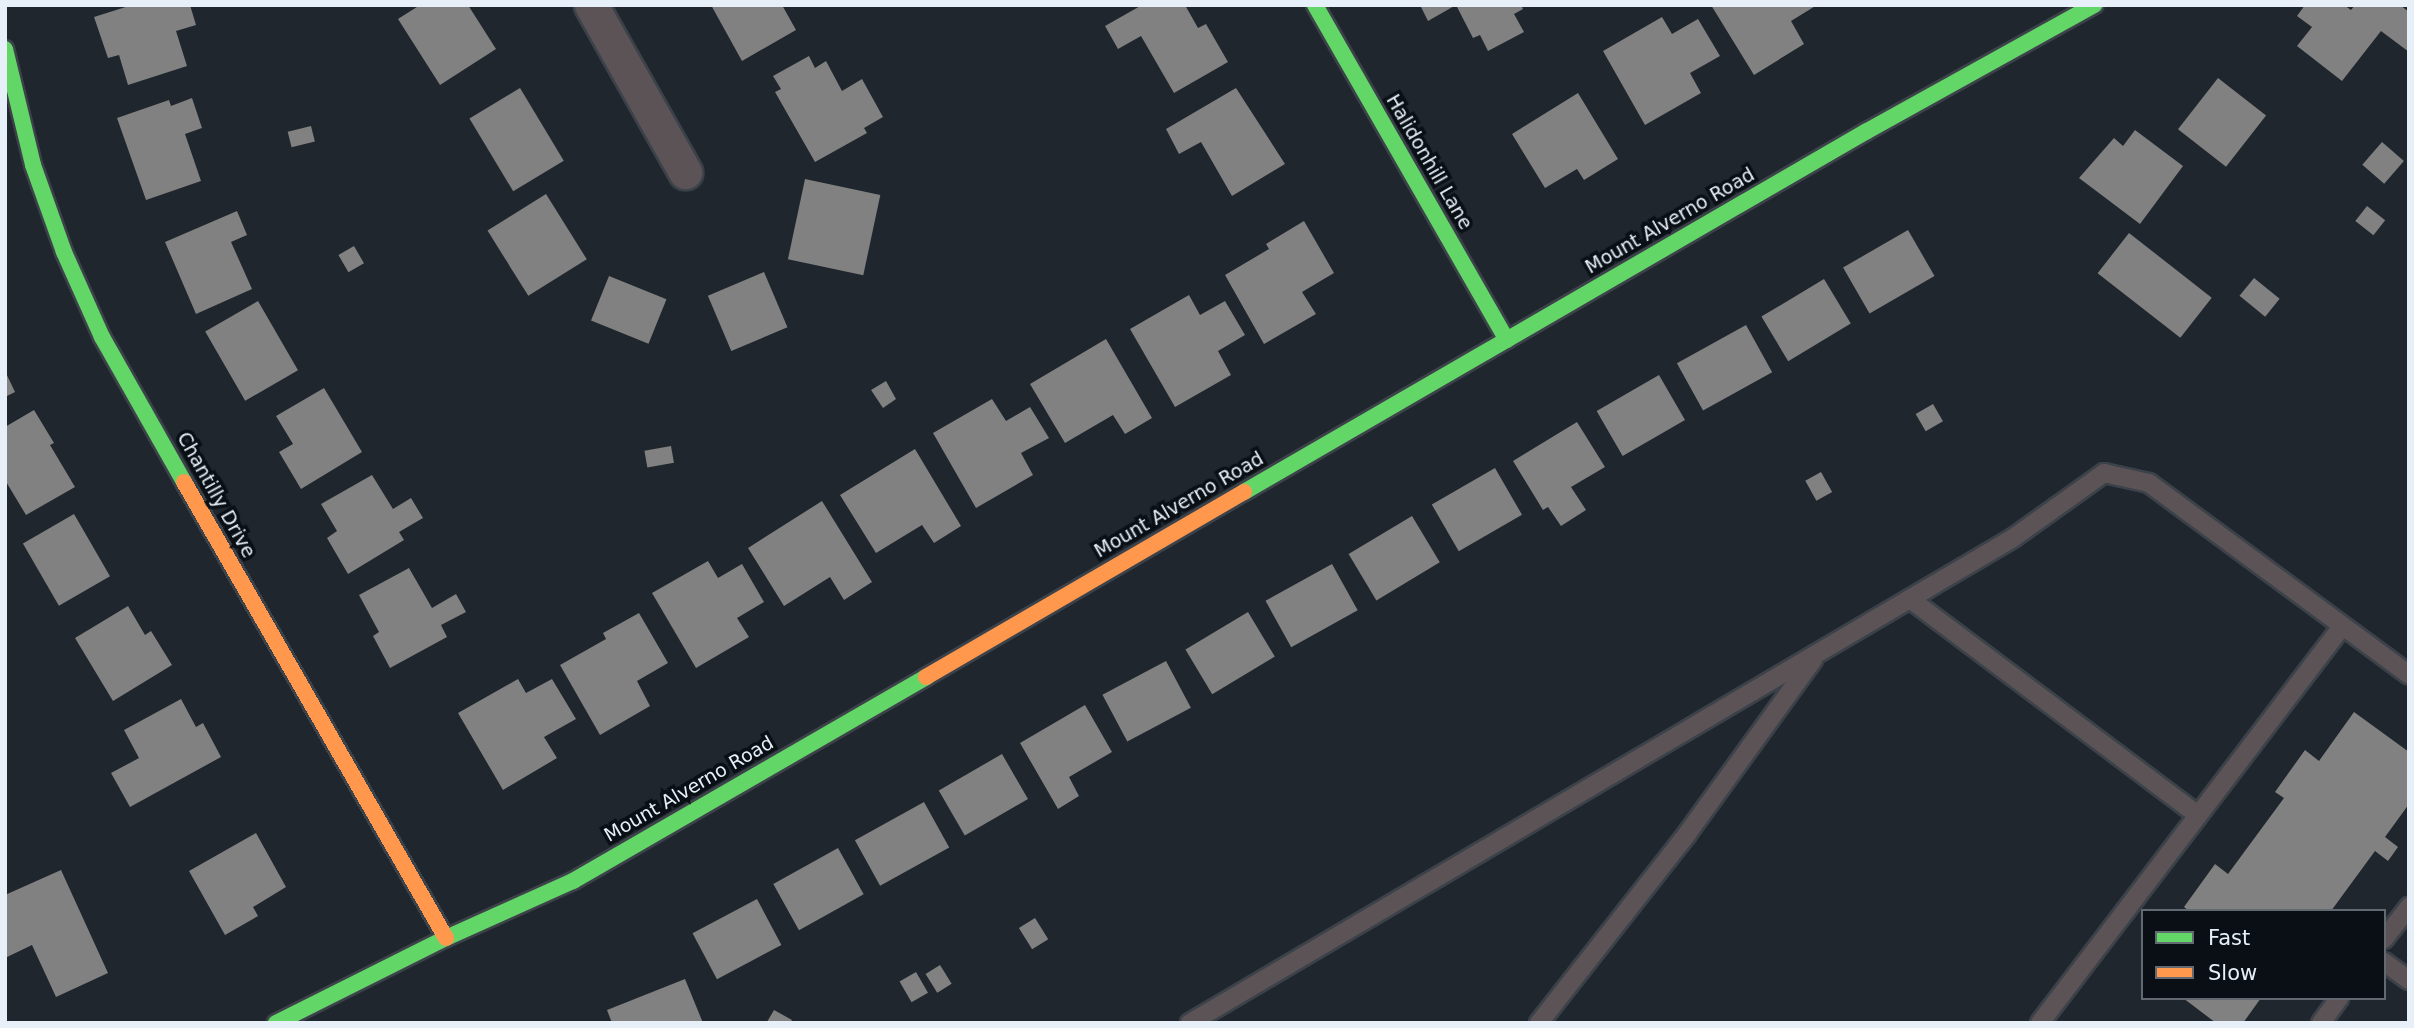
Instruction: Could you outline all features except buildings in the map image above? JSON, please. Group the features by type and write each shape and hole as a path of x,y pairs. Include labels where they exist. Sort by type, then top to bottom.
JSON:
{"street":[{"path":"591,5 685,173"},
{"name":"Halidonhill Lane","path":"1315,5 1507,340"},
{"name":"Mount Alverno Road","path":"276,1023 446,938 573,881 1867,131 2094,5"},
{"name":"Chantilly Drive","path":"5,49 33,165 64,252 102,337 446,938"}],"lane":[{"path":"1190,1023 2013,538 2104,473 2149,483 2409,675"},
{"path":"1910,599 2198,815"},
{"path":"2040,1023 2342,625"},
{"path":"1539,1023 1687,834 1817,654"},
{"path":"2386,936 2409,907"},
{"path":"2386,963 2409,980"},
{"path":"2321,1023 2338,1000"}],"traffic: fast":[{"path":"1315,5 1507,340"},
{"path":"1244,492 1867,131 2094,5"},
{"path":"5,49 33,165 64,252 102,337 184,482"},
{"path":"276,1023 446,938 573,881 926,677"}],"traffic: slow":[{"path":"184,482 446,938"},
{"path":"926,677 1244,492"}]}
